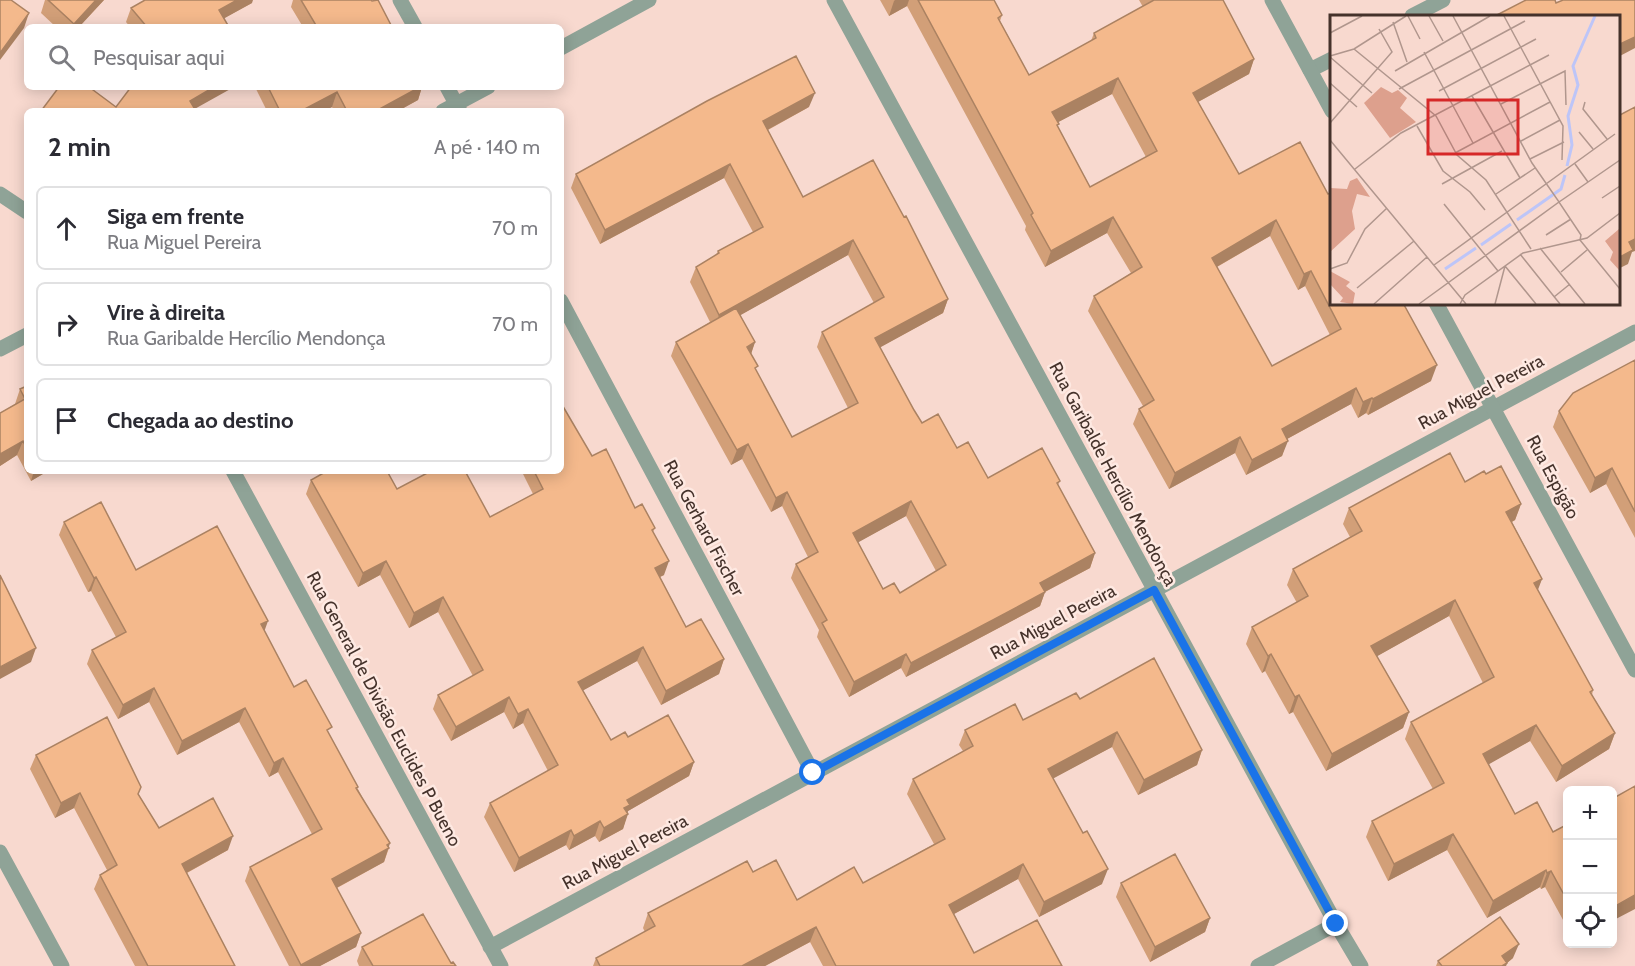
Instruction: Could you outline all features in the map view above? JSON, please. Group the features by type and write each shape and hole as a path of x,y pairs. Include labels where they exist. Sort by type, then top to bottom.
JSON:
{"street":[{"path":"400,0 413,24"},
{"path":"564,46 649,0"},
{"name":"Rua Garibalde Hercílio Mendonça","path":"834,0 1360,966"},
{"path":"1272,0 1330,107"},
{"path":"1414,15 1443,0"},
{"path":"1310,70 1330,60"},
{"path":"448,90 453,108"},
{"path":"455,108 483,90"},
{"path":"0,194 24,210"},
{"name":"Rua Espigão","path":"1437,304 1635,670"},
{"name":"Rua Gerhard Fischer","path":"564,307 813,773"},
{"name":"Rua Miguel Pereira","path":"490,947 1635,332"},
{"path":"0,349 24,337"},
{"name":"Rua General de Divisão Euclides P Bueno","path":"235,474 501,966"},
{"path":"0,852 62,966"},
{"path":"1258,966 1336,924"}],"building":[{"path":"0,0 11,0 29,13 0,53"},
{"path":"48,0 96,0 74,24"},
{"path":"145,0 237,0 219,10 227,24 144,24 131,8"},
{"path":"301,0 378,0 390,24 315,24"},
{"path":"918,0 994,0 1002,15 998,18 1029,75 1096,38 1094,33 1154,0 1223,0 1254,59 1193,93 1239,174 1300,142 1328,194 1330,193 1330,304 1404,304 1437,365 1363,402 1356,388 1282,429 1288,441 1252,460 1240,437 1175,473 1139,409 1154,400 1094,296 1142,267 1113,217 1051,251 1031,215 1033,213","holes":["1118,78 1157,151 1090,187 1052,112","1276,220 1304,274 1311,271 1341,329 1272,366 1212,258"]},
{"path":"1526,0 1555,0 1556,3 1563,0 1635,0 1635,37 1620,44 1620,15 1497,15"},
{"path":"796,56 815,93 763,121 803,197 873,160 904,217 906,216 948,299 875,338 914,410 922,423 938,414 957,448 968,442 988,478 1042,448 1060,481 1057,483 1095,553 1040,583 1045,592 991,621 911,663 906,654 854,682 822,623 827,620 796,564 818,552 787,492 776,498 748,444 737,450 676,342 736,308 755,342 747,347 758,366 755,368 792,437 858,403 822,332 884,297 853,240 719,315 696,267 719,253 718,251 763,227 730,164 605,230 576,174 707,101","holes":["911,501 946,565 900,593 894,583 883,589 853,533"]},
{"path":"57,90 93,90 116,107 129,90 209,90 190,101 194,108 43,108"},
{"path":"270,90 414,90 382,108 345,108 337,92 307,108 278,108"},
{"path":"1635,107 1635,239 1629,242 1633,250 1620,257 1620,115"},
{"path":"1635,360 1635,512 1612,468 1595,478 1559,411 1573,393"},
{"path":"24,400 24,443 23,441 0,454 0,413"},
{"path":"564,408 592,456 606,449 635,508 642,504 655,528 652,530 669,561 655,568 686,627 701,619 724,659 666,691 643,647 578,682 611,740 625,732 628,737 668,715 694,762 627,800 630,805 624,808 628,814 604,828 600,821 574,836 571,830 519,858 490,803 558,765 528,709 518,714 509,697 456,727 438,695 483,670 443,597 414,613 386,561 363,573 311,480 322,474 389,474 397,489 425,474 467,474 490,517 543,489 536,474 564,474"},
{"path":"1450,453 1465,482 1484,471 1486,474 1501,466 1521,504 1506,512 1542,579 1534,583 1593,690 1590,692 1615,733 1562,766 1536,725 1483,754 1515,814 1537,802 1553,832 1563,827 1563,893 1551,871 1547,873 1546,870 1493,901 1453,834 1394,864 1372,821 1444,783 1411,722 1494,677 1455,600 1371,646 1409,712 1332,754 1299,695 1295,697 1271,654 1268,656 1252,627 1308,596 1293,569 1362,531 1349,508"},
{"path":"101,502 136,570 217,526 268,621 261,624 294,687 306,680 332,727 327,730 358,787 356,788 390,843 387,845 389,848 332,879 361,933 301,965 250,867 322,829 283,758 274,763 245,708 182,741 154,688 123,705 92,650 126,632 64,522"},
{"path":"0,575 36,648 0,667"},
{"path":"1154,658 1202,750 1144,780 1117,732 1048,769 1083,833 1087,831 1108,869 1044,902 1023,864 949,905 974,953 1037,920 1062,966 836,966 816,927 742,966 600,966 596,958 655,926 648,913 747,861 753,872 776,860 797,900 854,867 863,883 945,839 913,779 973,746 965,730 1015,704 1023,720 1076,693 1080,699"},
{"path":"107,717 141,787 138,794 159,828 213,798 233,836 182,864 235,966 148,966 100,875 117,865 80,793 61,803 36,755"},
{"path":"1635,786 1635,895 1617,905 1617,840 1617,796"},
{"path":"1175,854 1210,918 1155,947 1121,883"},
{"path":"423,914 451,963 453,962 456,966 373,966 362,947"},
{"path":"1500,917 1519,944 1502,956 1507,963 1502,966 1442,966 1438,961"}],"route":[{"path":"813,773 1154,590 1336,924"}]}
